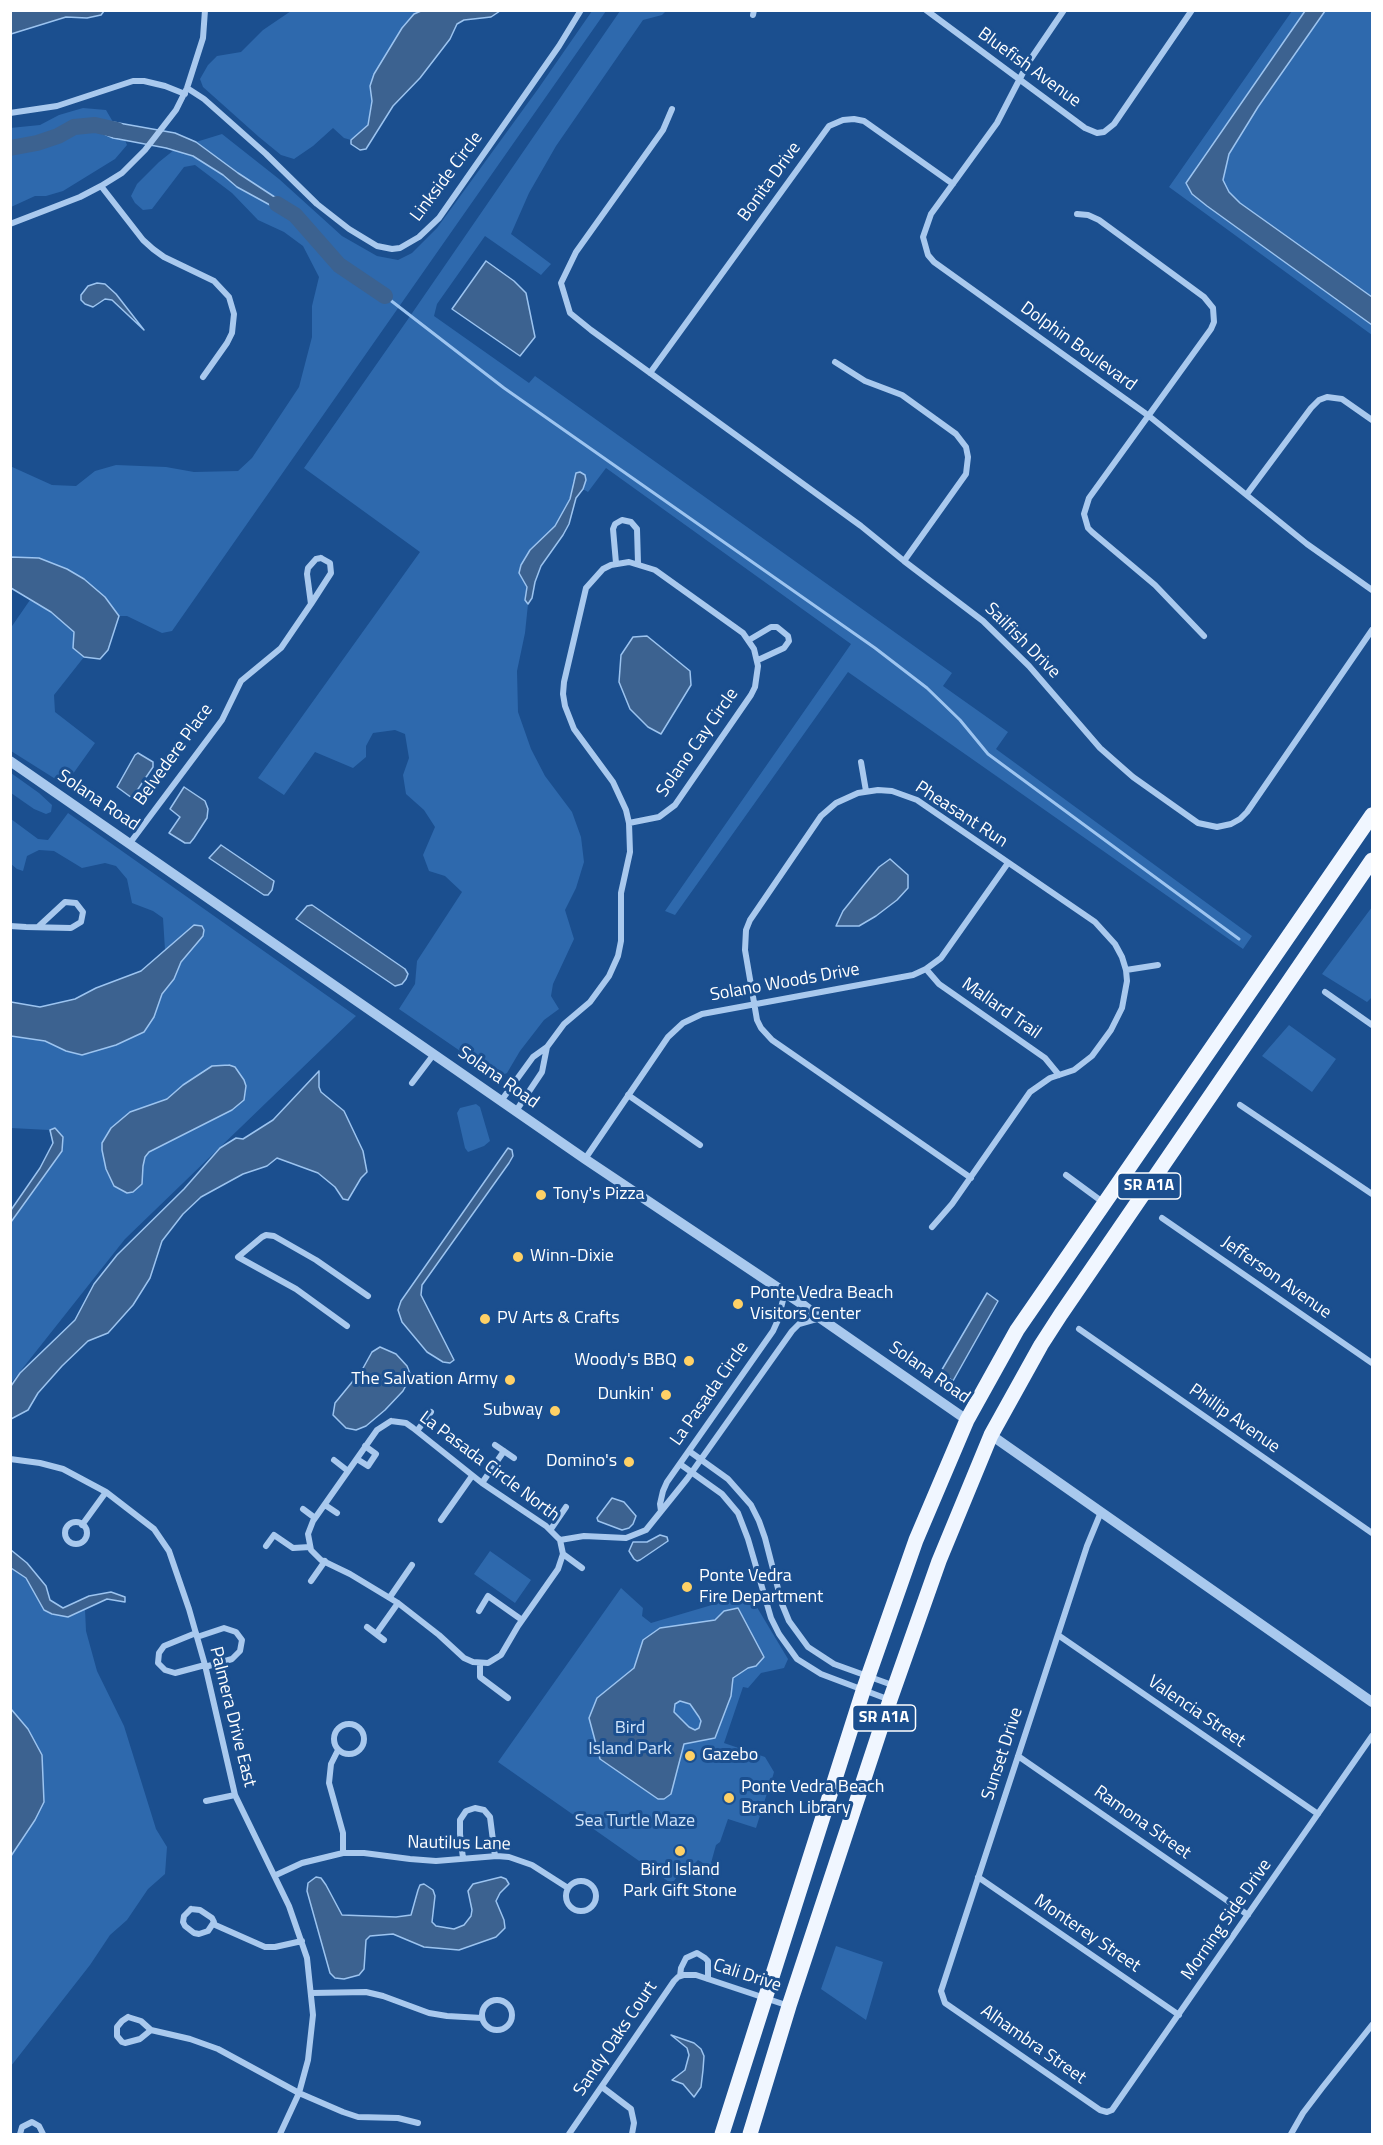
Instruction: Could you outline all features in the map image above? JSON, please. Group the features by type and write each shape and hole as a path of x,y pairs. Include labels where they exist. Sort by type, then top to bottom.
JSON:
{"main road":[{"name":"SR A1A","path":"722,2134 866,1684 916,1540 968,1420 1017,1330 1372,815"},
{"name":"SR A1A","path":"750,2134 789,2006 893,1693 939,1562 992,1435 1041,1345 1372,860"},
{"path":"1315,898 1336,912"},
{"path":"1158,1126 1179,1141"},
{"path":"968,1420 992,1435"}],"street":[{"path":"10,224 80,197 101,186 122,172 146,150 166,125 186,91 203,38 205,10"},
{"name":"Linkside Circle","path":"10,113 57,106 133,81 144,81 186,91 204,99 266,154 317,204 349,229 377,246 400,248 419,237 439,218 559,46 581,10"},
{"name":"Dolphin Boulevard","path":"1064,10 1028,63 997,123 931,214 924,231 925,249 934,262 1149,416 1307,544 1372,590"},
{"name":"Bluefish Avenue","path":"931,12 1085,128 1097,133 1104,132 1114,124 1192,10"},
{"name":"Sailfish Drive","path":"672,109 663,130 576,252 561,283 570,313 861,526 962,604 1007,643 1100,748 1122,769 1191,819 1209,826 1231,824 1247,812 1372,630"},
{"name":"Bonita Drive","path":"651,373 829,126 843,120 864,121 953,184"},
{"path":"101,186 143,240 153,249 164,257 214,281 229,297 234,314 232,333 203,377"},
{"path":"1077,214 1088,215 1099,220 1204,297 1213,308 1214,322 1211,329 1089,498 1085,508 1085,520 1092,532 1155,585 1204,636"},
{"path":"835,362 865,381 902,395 956,434 966,447 968,457 966,474 904,561"},
{"path":"1247,494 1319,400 1327,397 1342,399 1372,420"},
{"path":"616,564 613,529 615,524 622,520 631,522 638,529 638,564"},
{"name":"Belvedere Place","path":"130,843 222,720 234,691 241,681 281,648 311,604 331,573 330,563 321,558 316,559 308,568 311,604"},
{"path":"501,1101 533,1057 547,1047 564,1024 590,1002 609,976 618,956 622,935 621,893 630,852 629,823 613,782 574,729 563,694 583,594 597,573 616,564 629,562 638,564 655,570 743,633 754,649 758,660 784,648 789,641 788,636 777,627 771,627 749,640"},
{"name":"Solano Cay Circle","path":"629,823 659,817 675,805 751,695 758,674 758,660"},
{"name":"Solana Road","path":"10,761 585,1159 785,1292 968,1420"},
{"path":"861,762 866,791"},
{"name":"Pheasant Run","path":"866,791 892,791 917,800 1095,922 1114,944 1122,957 1126,970 1127,981 1122,1008 1112,1030 1085,1063 1039,1084 1030,1092 971,1178 772,1040 760,1028 753,1004 745,950 746,930 750,920 821,816 836,803 866,791"},
{"name":"Solano Woods Drive","path":"585,1159 668,1037 683,1023 702,1014 913,975 926,969 941,958 1008,863"},
{"path":"10,926 38,927 71,928 81,922 83,912 76,903 65,902 38,927"},
{"path":"1126,970 1158,965"},
{"name":"Mallard Trail","path":"926,969 939,984 1045,1058 1059,1075"},
{"path":"1325,992 1372,1025"},
{"path":"516,1111 542,1072 547,1047"},
{"path":"412,1083 434,1053"},
{"path":"628,1095 700,1145"},
{"path":"1240,1105 1372,1194"},
{"path":"1066,1175 1105,1203"},
{"path":"932,1227 971,1178"},
{"name":"Jefferson Avenue","path":"1162,1218 1372,1363"},
{"path":"347,1326 297,1290 238,1257 262,1237 274,1236 316,1260 368,1296"},
{"name":"La Pasada Circle","path":"661,1511 663,1491 688,1451 773,1331 785,1292"},
{"name":"La Pasada Circle","path":"560,1540 584,1536 618,1539 636,1535 653,1523 692,1473 792,1331 799,1324 820,1318"},
{"name":"Phillip Avenue","path":"1079,1329 1372,1533"},
{"path":"417,1431 431,1412"},
{"name":"La Pasada Circle North","path":"365,1446 384,1424 398,1421 406,1423 472,1476 550,1529 560,1540"},
{"path":"992,1435 1372,1702"},
{"path":"495,1445 514,1458"},
{"path":"357,1459 368,1466 376,1454 365,1446 314,1520 308,1534 310,1547 316,1556 325,1562 390,1597 465,1658 484,1663 501,1655 522,1620 558,1569 563,1554 560,1540"},
{"path":"482,1483 504,1451"},
{"path":"688,1451 728,1479 751,1505 759,1521 782,1604 789,1621 808,1647 866,1684 893,1693"},
{"name":"Palmera Drive East","path":"10,1459 63,1469 106,1492 161,1536 176,1571 205,1666 235,1795 276,1875 307,1958 312,1993 312,2038 309,2060 299,2093 280,2134"},
{"path":"334,1460 348,1471"},
{"path":"680,1464 722,1494 738,1514 748,1539 771,1618 779,1634 797,1659 821,1674 866,1684 893,1693"},
{"path":"441,1520 472,1476"},
{"path":"82,1525 106,1492"},
{"path":"325,1505 337,1513"},
{"path":"550,1529 566,1507"},
{"path":"303,1509 314,1520"},
{"name":"Sunset Drive","path":"948,2005 942,1998 941,1991 1087,1546 1101,1512"},
{"path":"266,1546 274,1535 293,1548 310,1547"},
{"path":"563,1554 582,1568"},
{"path":"311,1581 325,1562"},
{"path":"390,1597 412,1565"},
{"path":"761,1584 776,1580"},
{"path":"479,1611 488,1596 522,1620"},
{"path":"376,1634 398,1603"},
{"path":"367,1627 384,1640"},
{"path":"224,1628 236,1632 242,1640 240,1651 232,1659 175,1673 165,1670 158,1663 159,1653 164,1646 196,1635 224,1628"},
{"name":"Valencia Street","path":"1058,1635 1318,1814"},
{"path":"484,1663 480,1677 508,1698"},
{"path":"338,1750 346,1754 358,1751 364,1739 360,1729 351,1724 344,1725 339,1728 334,1739 338,1750 331,1764 329,1783 343,1833 343,1852"},
{"name":"Morning Side Drive","path":"1100,2110 1107,2112 1115,2108 1372,1736"},
{"name":"Ramona Street","path":"1018,1756 1248,1915"},
{"path":"206,1801 235,1795"},
{"path":"463,1858 460,1820 466,1811 475,1808 484,1810 490,1817 495,1856"},
{"name":"Nautilus Lane","path":"276,1875 302,1863 343,1852 436,1861 495,1856 509,1857 532,1865 568,1888"},
{"name":"Monterey Street","path":"978,1877 1179,2015"},
{"name":"Nautilus Lane","path":"576,1882 586,1882 594,1889 596,1896 594,1902 584,1910 573,1908 566,1899 568,1888 576,1882"},
{"path":"195,1909 212,1918 213,1924 208,1931 199,1934 185,1926 183,1918 195,1909"},
{"path":"213,1924 265,1947 302,1941"},
{"path":"680,1976 681,1968 689,1955 698,1953 708,1962 708,1979"},
{"name":"Cali Drive","path":"696,1975 789,2006"},
{"name":"Sandy Oaks Court","path":"569,2134 674,1981 680,1976 696,1975"},
{"path":"312,1993 366,1992 429,2013 482,2018 489,2027 500,2030 510,2022 512,2011 503,2001 492,2001 484,2007 482,2018"},
{"name":"Alhambra Street","path":"948,2005 1100,2110"},
{"path":"151,2030 140,2039 125,2043 119,2039 116,2032 119,2024 128,2017 141,2021 151,2030 190,2039 218,2049 325,2105 358,2117 398,2118 418,2123"},
{"path":"1291,2134 1303,2113 1372,2025"},
{"path":"1364,2037 1372,2043"},
{"path":"602,2087 631,2109 634,2123 632,2134"},
{"path":"20,2134 22,2127 32,2122 39,2126 44,2134"}],"green space":[{"path":"291,11 421,11 414,14 402,28 375,74 370,86 372,101 368,125 351,140 344,138 333,128 294,159 281,155 259,137 203,87 200,79 208,65 217,56 241,52 263,30"},
{"path":"592,11 606,11 172,631 162,633 127,616 119,616 105,597 39,558 11,557 10,466 52,485 76,486 95,471 116,465 166,467 194,472 238,471 252,458 299,387 312,337 312,306 319,277 303,246 284,232 258,220 232,193 195,165 184,167 152,209 143,210 131,196 137,184 159,162 174,150 193,156 237,187 294,215 293,209 196,142 222,134 279,179 342,236 377,256 398,260 412,253 437,228"},
{"path":"620,11 666,11 662,15 643,20 556,146 529,193 511,234 551,264 541,275 485,236 437,304 434,316 529,383 535,376 952,673 943,686 1008,732 996,749 1252,936 1243,949 848,672 675,915 665,911 851,644 606,468 588,492 583,489 586,480 573,481 570,499 555,526 530,550 519,573 527,587 525,599 528,604 517,671 518,712 531,749 545,776 572,812 581,837 584,862 576,888 565,910 574,939 553,984 551,996 559,1009 544,1020 520,1051 507,1073 498,1077 399,1009 415,984 417,961 462,892 445,876 429,871 423,855 435,827 424,810 406,794 403,775 409,758 405,734 395,730 373,733 366,746 366,757 353,768 315,752 284,795 258,778 420,552 304,468"},
{"path":"1292,11 1305,11 1196,167 1207,206 1372,325 1372,335 1169,187"},
{"path":"1325,11 1372,11 1372,297 1240,203 1229,192 1223,180 1229,154 1258,107"},
{"path":"83,108 106,110 113,122 103,122 113,138 125,140 127,145 115,159 63,191 46,196 35,196 11,207 10,128 40,125 59,115"},
{"path":"30,600 51,612 75,632 73,648 84,657 54,695 55,712 95,743 65,785 11,751 10,629"},
{"path":"11,773 52,805 51,812 46,814 34,809 11,793"},
{"path":"68,813 356,1016 125,1239 11,1383 11,1210 40,1168 53,1143 49,1130 11,1128 11,1036 45,1041 89,1054 144,1032 154,1017 162,994 174,979 181,962 203,936 194,925 165,950 163,918 153,911 132,903 127,879 116,866 105,863 82,868 54,851 39,850 27,856 23,871 11,864 11,819 38,839 48,840"},
{"path":"1372,907 1372,997 1367,1002 1322,974"},
{"path":"1289,1025 1336,1059 1312,1092 1262,1056"},
{"path":"476,1104 480,1107 490,1141 468,1152 465,1148 457,1113 460,1108"},
{"path":"10,1550 27,1563 46,1586 50,1600 63,1609 89,1596 111,1592 125,1597 125,1602 107,1599 85,1609 86,1631 97,1671 124,1726 156,1829 167,1847 165,1874 148,1889 127,1920 110,1935 90,1965 11,2066"},
{"path":"490,1551 531,1580 515,1603 474,1574"},
{"name":"Bird Island Park","path":"621,1588 643,1608 642,1616 651,1623 749,1594 788,1659 784,1668 761,1673 748,1688 743,1687 724,1743 765,1757 774,1772 772,1779 784,1783 781,1791 769,1787 756,1828 728,1819 720,1842 716,1845 711,1863 718,1866 720,1870 713,1879 709,1875 713,1869 698,1860 693,1865 682,1869 672,1884 498,1762"},
{"path":"836,1946 883,1962 866,2020 821,1989"}],"shaded area":[{"path":"11,10 104,11 101,15 87,18 66,17 11,34"},
{"path":"421,11 500,11 491,17 464,20 457,24 450,39 420,78 393,106 366,149 360,150 351,144 351,140 368,125 372,101 370,86 374,74 402,28 414,14"},
{"path":"1305,11 1325,11 1258,107 1229,154 1223,180 1229,192 1240,203 1372,297 1372,325 1207,206 1192,194 1186,183"},
{"path":"103,122 175,133 196,142 293,209 295,215 290,216 237,187 193,156 166,148 113,138 102,133 95,125"},
{"path":"486,261 514,281 526,293 535,337 520,356 452,309"},
{"path":"97,283 105,284 116,294 144,330 112,300 105,299 93,307 81,300 81,295 88,286"},
{"path":"580,472 585,475 586,480 583,489 576,498 569,524 563,535 541,566 532,598 528,604 525,600 527,587 519,573 521,565 530,550 555,526 570,499 576,473"},
{"path":"11,557 39,558 67,569 84,579 105,597 119,616 108,650 100,659 84,657 73,648 74,632 51,612 11,588"},
{"path":"647,636 690,671 691,685 661,734 648,727 630,709 619,682 621,655 633,637"},
{"path":"138,753 153,762 153,767 132,798 117,787"},
{"path":"184,787 205,801 208,809 207,818 190,843 185,843 169,833 180,817 170,809"},
{"path":"221,845 274,881 268,895 264,895 209,858"},
{"path":"890,859 908,875 908,888 897,900 859,926 836,926 843,911 863,886 879,867"},
{"path":"312,905 405,969 408,974 402,984 395,986 296,919 307,906"},
{"path":"194,925 202,926 203,936 181,962 174,979 162,994 154,1017 144,1032 116,1045 82,1055 66,1051 45,1041 11,1036 11,1002 40,1007 75,999 96,988 141,971"},
{"path":"212,1066 235,1067 244,1080 246,1086 244,1100 232,1110 149,1152 143,1166 142,1184 133,1192 127,1193 114,1186 106,1169 102,1150 102,1143 111,1128 130,1112 167,1099 183,1085"},
{"path":"319,1071 321,1092 344,1111 363,1151 367,1172 348,1200 343,1199 335,1187 318,1173 277,1158 267,1166 243,1174 201,1197 183,1214 162,1241 150,1278 133,1305 108,1333 88,1341 62,1366 38,1393 28,1410 11,1419 11,1386 20,1373 75,1320 94,1284 117,1255 184,1189 220,1148 236,1138 243,1139 273,1120"},
{"path":"55,1128 63,1137 62,1151 11,1222 11,1210 40,1168 53,1143 50,1130"},
{"path":"508,1148 512,1150 513,1156 509,1163 422,1285 421,1295 454,1360 450,1363 443,1362 427,1352 402,1322 398,1310 401,1301"},
{"path":"987,1293 998,1301 953,1381 940,1373"},
{"path":"380,1347 396,1354 407,1366 411,1376 403,1391 366,1426 356,1430 346,1428 333,1415 335,1403 362,1370 372,1352"},
{"path":"612,1498 624,1502 636,1516 629,1528 622,1530 598,1521 597,1518"},
{"path":"660,1535 667,1537 668,1541 640,1560 634,1559 629,1551 633,1542 647,1542"},
{"path":"11,1550 27,1563 46,1586 50,1600 63,1608 89,1596 111,1592 125,1597 125,1602 107,1599 68,1617 52,1614 44,1610 26,1578 11,1568"},
{"path":"738,1608 764,1657 756,1666 748,1668 733,1678 731,1696 715,1738 684,1744 671,1794 664,1799 658,1799 600,1759 589,1718 597,1698 634,1668 643,1640 660,1628 715,1620 724,1611","holes":["680,1701 690,1704 701,1721 699,1728 695,1730 674,1712 675,1704"]},
{"path":"11,1709 28,1729 42,1755 44,1802 11,1856"},
{"path":"316,1877 321,1878 326,1885 342,1915 396,1917 411,1915 420,1885 424,1884 433,1890 435,1896 432,1922 436,1926 454,1929 464,1925 471,1916 468,1891 473,1884 501,1877 509,1884 496,1901 505,1928 496,1937 459,1950 424,1947 393,1934 370,1936 366,1940 364,1969 359,1975 344,1979 335,1978 330,1973 307,1891 308,1883"},
{"path":"671,2035 694,2043 701,2049 704,2056 701,2087 694,2097 683,2084 672,2080 685,2070 689,2055 687,2048"}],"waterway":[{"path":"10,148 37,143 58,136 74,127 95,125 117,130"},
{"path":"277,204 295,215 339,265 385,296"},
{"path":"385,296 504,388 875,648 927,688 960,720 988,754 1239,939"}],"place":[{"name":"Tony's Pizza","path":"541,1195"},
{"name":"Winn-Dixie","path":"518,1257"},
{"name":"Ponte Vedra Beach Visitors Center","path":"738,1304"},
{"name":"PV Arts & Crafts","path":"485,1319"},
{"name":"Woody's BBQ","path":"689,1361"},
{"name":"The Salvation Army","path":"510,1380"},
{"name":"Dunkin'","path":"666,1395"},
{"name":"Subway","path":"555,1411"},
{"name":"Domino's","path":"629,1462"},
{"name":"Ponte Vedra Fire Department","path":"687,1587"},
{"name":"Gazebo","path":"690,1756"},
{"name":"Ponte Vedra Beach Branch Library","path":"729,1798"},
{"name":"Bird Island Park Gift Stone","path":"680,1851"}],"park label":[{"name":"Sea Turtle Maze","path":"635,1822"}]}
